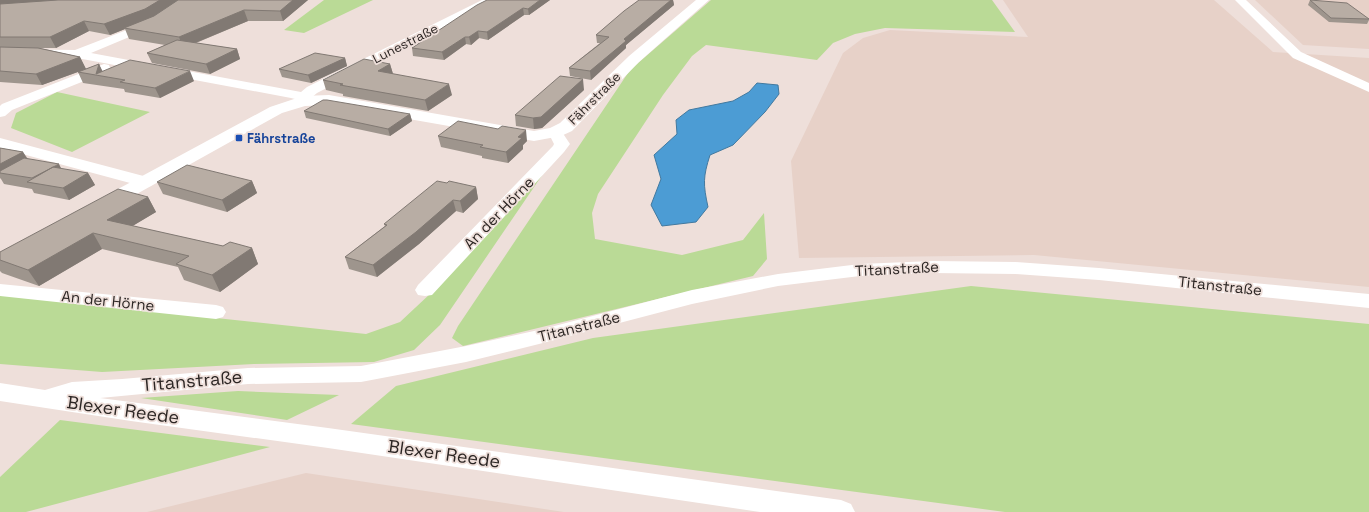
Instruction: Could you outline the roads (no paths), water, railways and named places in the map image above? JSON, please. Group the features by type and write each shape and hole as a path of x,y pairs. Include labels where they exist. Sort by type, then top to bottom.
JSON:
{"street":[{"path":"77,54 154,23 190,0"},
{"name":"Lunestraße","path":"303,101 305,96 312,90 490,0"},
{"name":"Fährstraße","path":"90,212 276,110 303,101 329,100 534,136 555,132 566,127 634,59 703,0"},
{"path":"1240,0 1297,55 1369,88"},
{"path":"0,53 77,54 292,94 300,96 303,101"},
{"path":"0,113 7,107 118,62"},
{"name":"An der Hörne","path":"425,290 559,149 562,144 555,132"},
{"path":"0,143 145,182"},
{"name":"Titanstraße","path":"0,392 47,398 72,391 122,388 248,376 362,374 543,336 692,297 778,280 860,270 932,267 1016,268 1107,275 1369,301"},
{"name":"An der Hörne","path":"0,290 216,312"},
{"name":"Blexer Reede","path":"47,398 131,412 307,435 841,512"}],"water":[{"path":"757,83 778,85 779,94 765,112 733,145 710,155 704,181 708,207 696,222 662,226 651,205 661,179 654,155 677,134 676,120 689,110 733,101 749,92"}],"place":[{"name":"Fährstraße","path":"239,138"}]}
